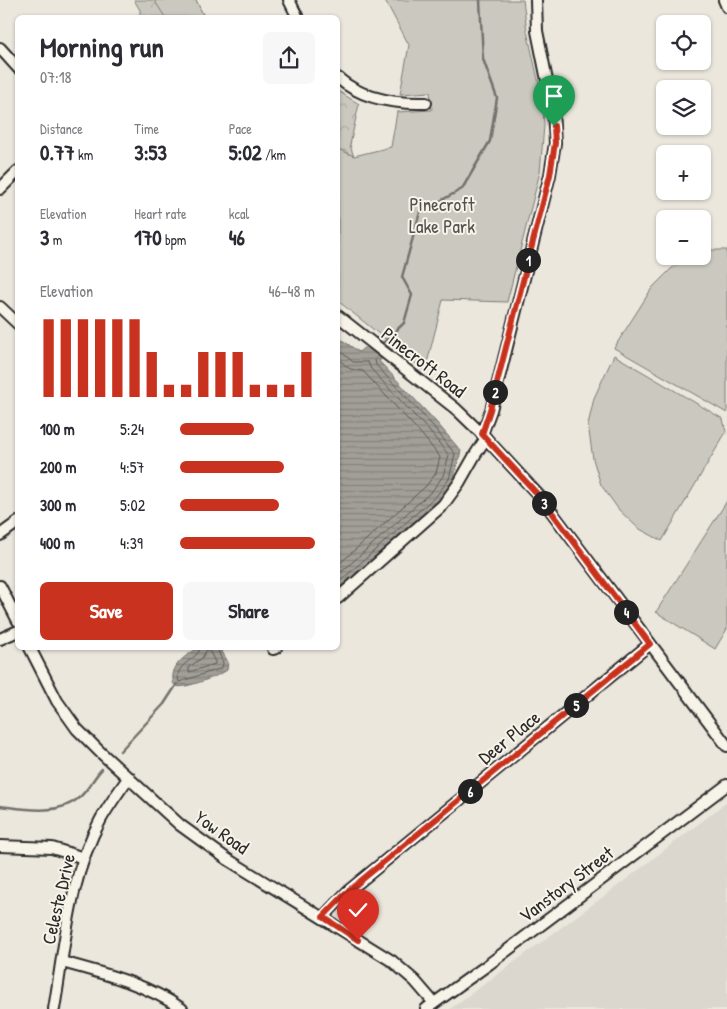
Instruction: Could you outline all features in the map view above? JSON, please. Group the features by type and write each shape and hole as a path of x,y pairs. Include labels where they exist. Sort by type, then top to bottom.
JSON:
{"street":[{"path":"289,0 296,15"},
{"path":"340,596 443,506 459,483 484,436 547,184 555,143 553,110 537,31 536,0"},
{"path":"724,0 727,7"},
{"path":"0,48 15,65"},
{"path":"340,80 356,92 372,97 394,102 426,103"},
{"path":"0,189 15,174"},
{"path":"0,307 15,321"},
{"name":"Pinecroft Road","path":"340,318 456,409 484,436 542,499 727,746"},
{"path":"0,535 15,524"},
{"path":"0,586 15,615"},
{"path":"0,639 15,632"},
{"name":"Deer Place","path":"323,917 347,892 650,644"},
{"name":"Yow Road","path":"31,650 57,701 77,729 180,825 227,859 392,961 416,981 430,1006"},
{"name":"Celeste Drive","path":"54,1009 74,890 84,858 101,819 128,778"},
{"name":"Vanstory Street","path":"430,1006 727,786"},
{"path":"0,846 52,848 84,858"},
{"path":"62,962 110,976 145,989 182,1009"}],"shaded area":[{"path":"727,802 727,1009 450,1009 611,891"}],"green space":[{"path":"134,0 196,0 203,15 140,15 140,10"},
{"path":"154,0 196,0 203,15 164,15"},
{"name":"Pinecroft Lake Park","path":"385,0 523,0 527,31 543,102 544,126 540,172 507,302 443,300 425,371 340,303 340,150 354,156 391,147 397,112 432,110 430,92 400,94 409,45"},
{"path":"340,92 359,104 350,145 354,157 340,180"},
{"path":"711,250 727,250 727,413 614,348 652,288 677,265 711,265"},
{"path":"614,355 723,419 726,432 662,541 638,528 619,510 601,485 593,459 588,425 594,398"},
{"path":"727,501 727,629 715,649 656,612"}],"water":[{"path":"376,337 393,350 379,361 461,451 453,481 441,498 340,588 340,338 359,352"},
{"path":"195,650 221,650 228,662 227,670 194,684 176,686 173,683 173,674 177,665"}],"waterway":[{"path":"382,344 404,323 412,295 402,277 420,212 462,189 490,141 497,98 483,59 480,0"},
{"path":"120,751 164,704 177,684"},
{"path":"0,806 42,810 62,807 80,797 102,769"}],"route":[{"path":"358,940 323,917 347,892 650,644 542,499 482,434 490,410 550,175 555,143 554,126"}]}
